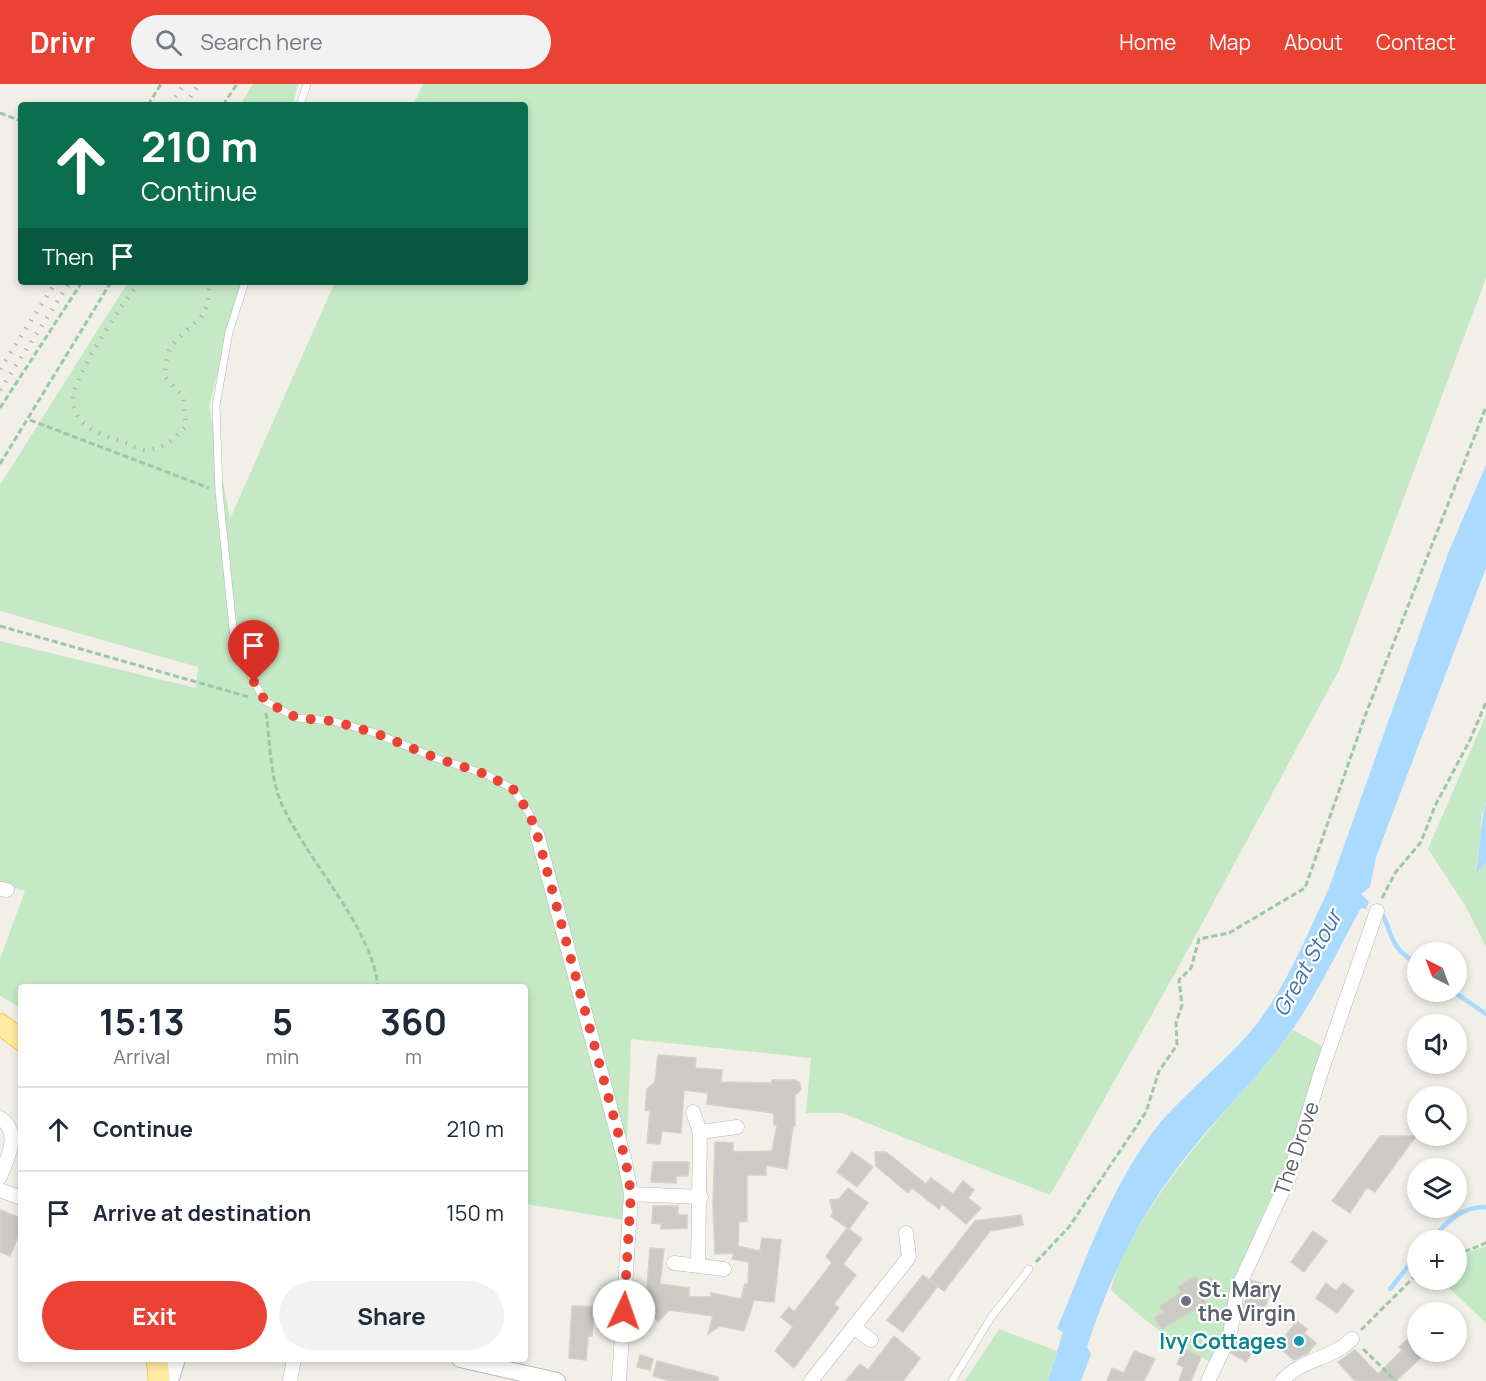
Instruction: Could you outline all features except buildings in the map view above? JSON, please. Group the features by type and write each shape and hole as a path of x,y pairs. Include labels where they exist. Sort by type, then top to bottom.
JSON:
{"highway":[{"path":"0,1024 18,1038"},
{"path":"157,1362 159,1381"}],"street":[{"path":"537,834 626,1162 631,1194 620,1381"},
{"name":"The Drove","path":"1208,1381 1230,1335 1237,1290 1289,1177 1321,1072 1377,911"},
{"path":"693,1112 700,1132 701,1197 698,1266"},
{"path":"0,1118 7,1122 11,1131 12,1144 0,1177"},
{"path":"700,1132 737,1127"},
{"path":"0,1190 18,1197"},
{"path":"631,1194 701,1197"},
{"path":"811,1381 909,1257 906,1233"},
{"path":"674,1263 724,1269"},
{"path":"853,1327 871,1340"},
{"path":"1282,1381 1293,1371 1340,1352 1352,1339"},
{"path":"170,1381 176,1362"},
{"path":"290,1381 293,1362"},
{"path":"473,1362 557,1381"}],"lane":[{"path":"301,102 307,84"},
{"path":"244,285 230,332 216,406 219,492 234,638 265,701 297,718 333,721 375,733 436,758 485,774 513,789 529,813 537,834"},
{"path":"952,1381 992,1316 1029,1269"}],"path":[{"path":"150,102 162,84"},
{"path":"225,102 237,84"},
{"path":"0,113 18,120"},
{"path":"0,408 80,285"},
{"path":"0,464 29,420 109,285"},
{"path":"1029,1269 1069,1227 1146,1112 1159,1071 1177,1045 1176,1023 1182,1005 1179,980 1191,968 1199,939 1229,933 1305,888 1365,716 1486,407"},
{"path":"29,420 219,492"},
{"path":"0,626 265,701 279,797 302,843 372,956 377,984"},
{"path":"1377,911 1395,873 1421,843 1435,806 1486,702"},
{"path":"1467,1251 1486,1243"},
{"path":"1396,1381 1352,1339 1407,1285"}],"green space":[{"path":"253,84 298,84 294,102 242,102"},
{"path":"423,84 1486,84 1486,278 1340,668 1178,968 1050,1195 842,1113 806,1113 811,1058 631,1039 624,1220 528,1204 528,984 18,984 18,1006 0,996 0,959 25,891 0,883 0,641 196,688 198,667 0,611 0,485 126,285 242,285 209,405 230,519 334,285 528,285 528,102 414,102"},
{"path":"1486,715 1486,802 1481,819 1482,835 1475,872 1486,863 1486,947 1465,905 1428,849"},
{"path":"1293,1030 1324,1047 1284,1168 1250,1244 1235,1290 1225,1333 1209,1361 1170,1338 1134,1310 1111,1290 1113,1280 1128,1245 1160,1194 1196,1146"},
{"path":"1486,1246 1486,1323 1467,1305 1467,1302 1464,1302 1451,1290 1467,1290 1467,1253"},
{"path":"999,1329 1057,1351 1048,1381 965,1381"}],"water":[{"name":"Great Stour","path":"1486,465 1486,568 1376,857 1370,887 1361,894 1369,902 1366,909 1361,908 1320,986 1292,1030 1266,1064 1194,1146 1151,1206 1104,1298 1087,1347 1091,1354 1081,1381 1048,1381 1063,1332 1057,1329 1109,1205 1135,1158 1171,1110 1259,1022 1282,986 1302,947 1329,888 1449,551"},
{"path":"1486,802 1486,863 1475,874 1483,820"}],"waterway":[{"path":"1381,913 1391,937 1407,957"},
{"path":"1467,1001 1486,1014"},
{"path":"1441,1230 1461,1213 1486,1207"},
{"path":"1390,1289 1407,1268"}],"railway":[{"path":"172,102 184,84"},
{"path":"187,102 199,84"},
{"path":"0,369 54,285"},
{"path":"0,390 68,285"},
{"path":"137,285 89,358 75,390 73,401 79,418 92,430 146,450 165,445 186,426 183,397 165,377 167,359 177,339 203,315 209,296 209,285"}],"place":[{"name":"St. Mary the Virgin","path":"1186,1301"},
{"name":"Ivy Cottages","path":"1299,1341"}],"route":[{"path":"254,682 265,701 297,718 333,721 375,733 436,758 485,774 513,789 529,813 537,834 626,1162 631,1194 624,1311"}]}
